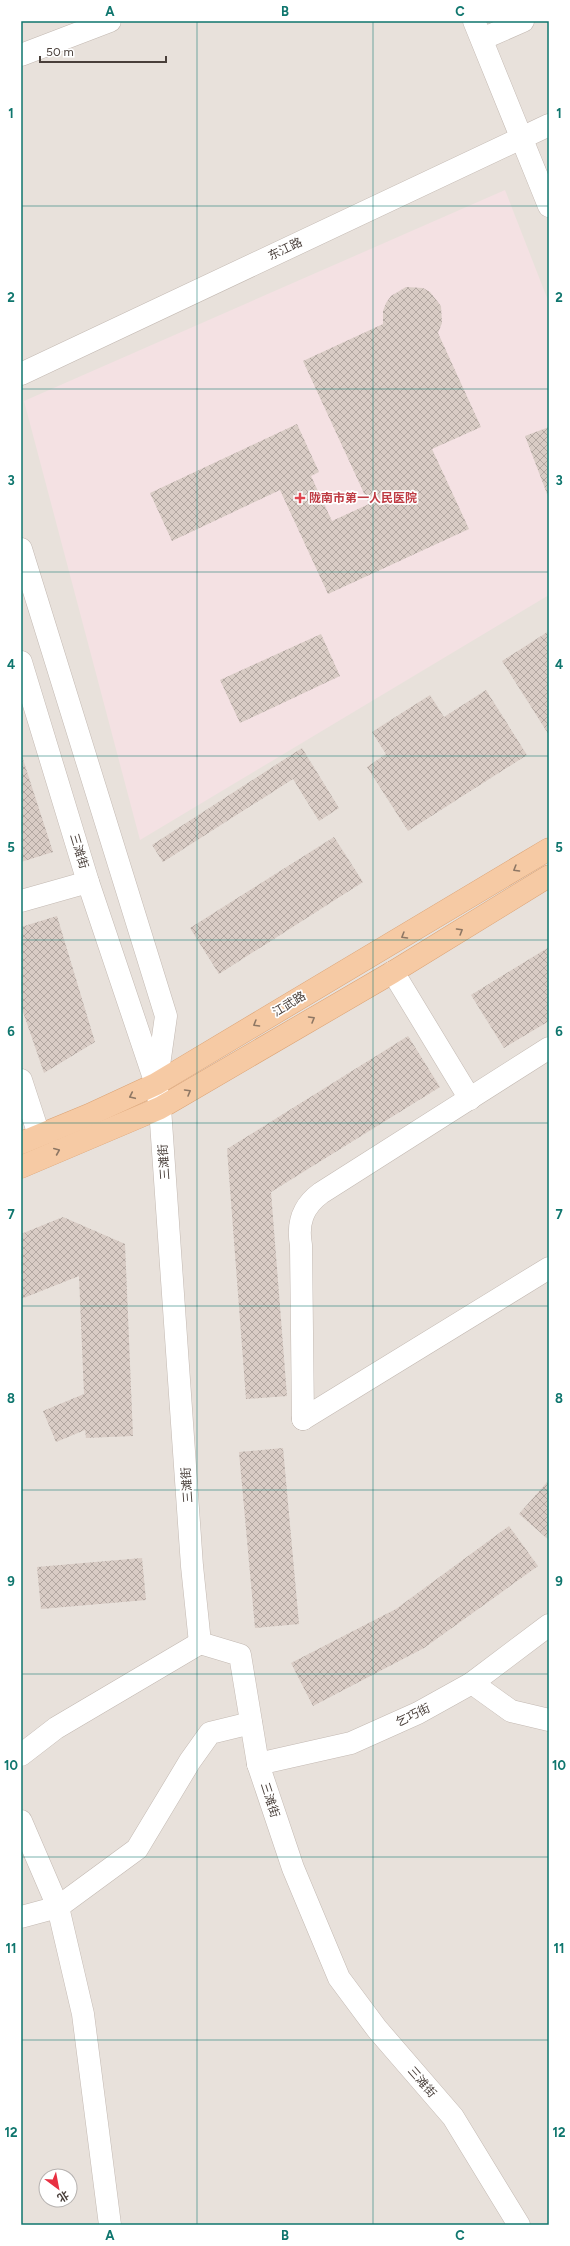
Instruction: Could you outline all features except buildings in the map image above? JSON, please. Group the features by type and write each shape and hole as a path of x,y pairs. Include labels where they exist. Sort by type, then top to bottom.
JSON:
{"main road":[{"name":"江武路","path":"30,1139 156,1084 549,849"},
{"name":"江武路","path":"21,1167 160,1108 392,972 549,876"}],"street":[{"path":"21,55 110,21"},
{"path":"523,21 478,30 549,206"},
{"name":"东江路","path":"21,374 520,137 549,125"},
{"path":"21,549 166,1016 156,1084"},
{"name":"三滩街","path":"21,662 27,704 156,1084 160,1108 191,1550 200,1643 240,1655 258,1764 293,1868 339,1978 377,2029 453,2117 519,2225"},
{"path":"21,901 88,882"},
{"path":"392,972 470,1099"},
{"path":"549,1048 321,1193 306,1207 302,1216 299,1231 302,1245 303,1419 549,1268"},
{"path":"21,1080 30,1139"},
{"name":"乞巧街","path":"258,1764 351,1743 418,1713 472,1683 549,1625"},
{"path":"21,1755 56,1728 200,1643"},
{"path":"472,1683 511,1711 549,1720"},
{"path":"21,1917 58,1907 138,1850 190,1761 210,1733 251,1722"},
{"path":"21,1821 58,1907 83,2014 110,2225"}],"shaded area":[{"path":"21,21 549,21 549,2225 21,2225"},
{"name":"陇南市第一人民医院","path":"505,190 549,303 549,595 140,840 24,401"}],"place":[{"name":"陇南市第一人民医院","path":"300,498"}]}
